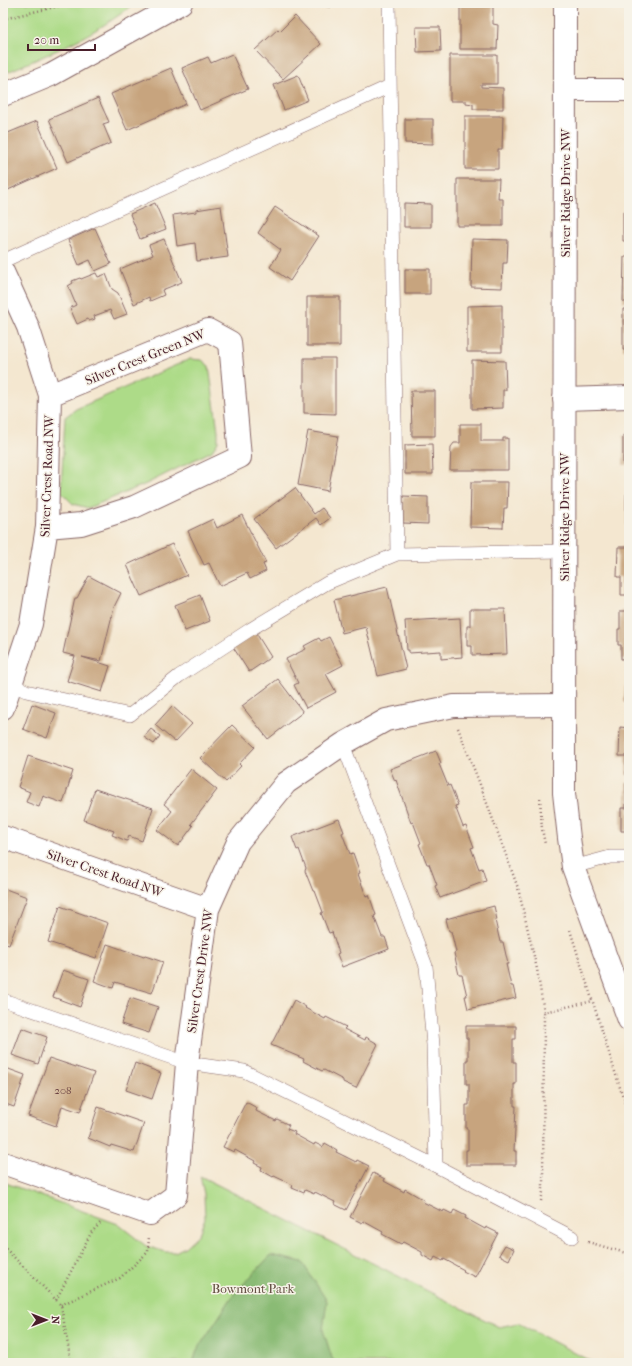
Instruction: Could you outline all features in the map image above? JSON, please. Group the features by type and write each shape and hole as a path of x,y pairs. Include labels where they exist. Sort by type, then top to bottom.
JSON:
{"street":[{"path":"3,95 51,75 180,3"},
{"name":"Silver Ridge Drive NW","path":"566,3 564,793 573,867 629,1020"},
{"path":"566,90 629,90"},
{"name":"Silver Crest Road NW","path":"3,272 28,328 50,395 47,527 31,624 3,708"},
{"name":"Silver Crest Green NW","path":"47,527 81,524 134,507 240,457 230,342 208,330 50,395"},
{"path":"564,399 629,398"},
{"name":"Silver Crest Drive NW","path":"150,1214 176,1195 187,1064 208,908 238,842 286,783 343,744 386,720 451,706 564,705"},
{"name":"Silver Crest Road NW","path":"3,837 208,908"},
{"path":"3,1163 150,1214"}],"lane":[{"path":"389,3 397,554"},
{"path":"3,261 390,86"},
{"path":"11,684 26,691 130,715 179,676 251,629 327,583 397,554 564,551"},
{"path":"343,744 426,966 433,1045 436,1166"},
{"path":"573,867 610,856 629,857"},
{"path":"3,1000 187,1064 244,1071 436,1166 572,1237"}],"path":[{"path":"3,19 72,3"},
{"path":"451,706 455,721 518,888 537,969 544,1012 543,1192 538,1219"},
{"path":"544,1012 593,1001 629,1116"},
{"path":"61,1305 120,1278 148,1252 150,1214"},
{"path":"56,1300 91,1233 104,1219"},
{"path":"572,1237 629,1254"},
{"path":"3,1246 61,1305 71,1363"}],"green space":[{"path":"3,3 135,3 104,25 72,43 3,74"},
{"path":"190,359 202,360 209,366 218,431 218,442 212,451 146,484 88,508 73,504 61,492 65,417 76,409"},
{"name":"Bowmont Park","path":"200,1176 499,1327 518,1323 594,1363 3,1363 3,1182 118,1224 146,1246 166,1252 175,1252 185,1247 199,1234 205,1218 204,1194"},
{"path":"271,1255 302,1262 327,1301 323,1330 332,1358 336,1363 193,1363 197,1350 234,1294"}],"building":[{"path":"311,3 330,3 330,7 311,5"},
{"path":"460,4 493,4 493,24 498,25 497,49 460,49"},
{"path":"295,16 321,44 283,79 255,50 278,29 280,31"},
{"path":"416,27 440,27 441,51 417,52"},
{"path":"232,54 248,89 200,110 182,68 208,57 211,63"},
{"path":"450,55 497,55 497,84 481,84 481,87 503,88 503,109 473,109 473,104 466,103 466,101 450,101"},
{"path":"171,68 186,104 127,130 111,94"},
{"path":"298,75 308,100 284,110 274,85"},
{"path":"98,98 109,122 103,124 111,143 68,162 49,119"},
{"path":"465,116 503,116 502,149 498,149 498,169 465,169"},
{"path":"405,119 433,119 433,144 405,143"},
{"path":"37,121 57,168 8,190 3,178 3,135"},
{"path":"627,154 629,154 629,178 627,178"},
{"path":"457,179 499,179 498,199 503,199 503,226 457,226"},
{"path":"626,192 629,192 629,241 623,241 623,212 626,212"},
{"path":"155,203 166,229 140,239 130,214"},
{"path":"404,203 431,204 431,227 404,227"},
{"path":"221,206 228,257 197,261 195,243 177,246 173,215 196,212 196,210"},
{"path":"275,207 319,236 290,281 270,267 281,250 258,233"},
{"path":"95,228 111,264 95,271 90,260 79,265 68,240"},
{"path":"164,239 182,282 162,290 164,295 150,301 149,297 134,304 120,269 153,255 149,245"},
{"path":"472,239 508,240 507,263 503,263 502,288 471,287"},
{"path":"624,257 629,257 629,302 623,302"},
{"path":"405,269 430,269 430,294 405,294"},
{"path":"96,273 98,277 106,274 112,289 118,293 127,314 114,319 110,310 94,316 95,319 89,321 88,319 77,324 70,308 76,305 68,286 73,283 72,281"},
{"path":"307,297 340,297 340,346 307,346"},
{"path":"502,305 502,352 467,352 467,306"},
{"path":"623,309 629,309 629,350 623,350"},
{"path":"304,358 335,358 335,414 304,413"},
{"path":"472,360 505,361 506,390 503,390 503,408 472,409"},
{"path":"411,391 435,391 435,436 412,436"},
{"path":"460,424 481,424 481,441 503,441 503,438 508,438 508,470 450,470 451,447 454,443 460,443"},
{"path":"308,431 338,436 328,491 298,485"},
{"path":"623,435 629,435 629,465 623,465"},
{"path":"432,444 433,474 405,474 405,445"},
{"path":"471,482 508,482 507,508 504,508 503,528 470,527"},
{"path":"295,488 314,514 322,508 330,518 321,525 316,518 276,548 254,519"},
{"path":"626,494 629,494 629,539 626,539"},
{"path":"403,496 428,497 428,524 403,523"},
{"path":"242,515 266,563 263,564 266,571 250,579 247,573 220,586 209,563 204,565 188,531 213,519 217,528"},
{"path":"172,544 187,575 141,596 127,565"},
{"path":"618,547 629,547 629,595 621,595 621,577 617,577"},
{"path":"89,576 121,593 114,607 101,661 82,657 110,666 102,692 67,681 75,656 63,653 75,598 77,598"},
{"path":"387,587 406,669 378,676 366,627 342,633 334,600"},
{"path":"200,595 210,621 185,631 175,605"},
{"path":"470,609 505,609 507,654 472,655 472,646 467,646 467,626 470,626"},
{"path":"620,611 629,611 629,659 621,659 621,645 618,645"},
{"path":"460,618 462,657 441,659 441,651 409,653 409,650 407,650 405,621"},
{"path":"256,633 271,657 249,672 233,647"},
{"path":"329,637 343,665 326,674 336,692 306,708 294,685 298,683 286,659 306,649 304,646 319,638 321,641"},
{"path":"278,679 303,712 268,739 242,706"},
{"path":"625,686 629,686 629,702 624,702"},
{"path":"32,704 56,713 47,738 23,729"},
{"path":"172,706 192,724 175,742 155,725"},
{"path":"232,725 255,747 239,764 241,766 226,782 200,758"},
{"path":"620,727 629,728 629,775 626,775 626,756 619,756"},
{"path":"151,729 160,736 154,744 144,737"},
{"path":"436,751 441,763 439,764 458,805 455,806 463,827 466,826 474,847 471,848 479,869 482,868 486,881 440,898 429,864 427,864 419,844 421,843 413,822 411,823 396,780 395,781 390,769"},
{"path":"28,756 73,771 63,803 43,796 39,807 26,802 30,792 18,787"},
{"path":"191,769 217,790 191,824 193,826 178,846 157,830 172,811 164,804"},
{"path":"626,783 629,783 629,831 621,831 621,808 626,808"},
{"path":"95,789 153,808 142,841 129,836 127,841 112,835 114,831 84,820"},
{"path":"339,819 344,832 342,833 350,854 353,853 360,873 358,874 366,896 369,895 376,915 374,916 382,937 385,937 389,949 342,967 337,954 339,953 332,932 329,933 321,913 323,912 315,891 313,891 305,871 306,868 299,849 297,850 292,837"},
{"path":"3,888 27,897 9,945 3,943"},
{"path":"60,906 108,923 96,958 48,942"},
{"path":"494,906 497,920 495,920 500,942 503,942 511,986 513,986 516,998 468,1009 465,996 467,996 462,975 459,975 454,953 456,952 451,931 449,931 446,919"},
{"path":"107,944 163,962 152,993 115,982 113,988 94,981"},
{"path":"63,970 89,979 80,1007 53,997"},
{"path":"130,998 158,1007 149,1033 121,1024"},
{"path":"294,1000 325,1019 326,1017 346,1027 344,1029 365,1040 366,1037 378,1044 356,1088 324,1070 322,1071 303,1061 304,1059 271,1045"},
{"path":"466,1026 516,1026 516,1039 513,1039 513,1062 516,1062 516,1084 514,1084 514,1106 516,1106 514,1151 516,1151 516,1165 466,1165 468,1129 466,1129 466,1105 469,1105 469,1084 466,1084 468,1038 466,1038"},
{"path":"22,1028 47,1037 38,1064 12,1055"},
{"path":"49,1058 94,1073 80,1112 62,1106 56,1126 28,1116"},
{"path":"135,1063 161,1073 152,1099 126,1090"},
{"path":"3,1067 25,1075 14,1107 3,1103"},
{"path":"246,1102 257,1108 256,1111 276,1121 277,1119 289,1125 287,1129 295,1132 294,1134 314,1145 315,1143 323,1147 325,1143 337,1150 336,1152 356,1162 357,1160 369,1166 346,1210 334,1204 335,1202 315,1192 314,1194 305,1190 304,1193 292,1188 293,1185 274,1176 273,1177 261,1170 262,1167 254,1163 255,1161 235,1150 234,1152 223,1147"},
{"path":"98,1107 144,1123 134,1152 111,1145 110,1147 88,1138"},
{"path":"373,1173 385,1179 384,1181 404,1192 405,1189 424,1200 423,1202 443,1212 444,1210 452,1214 454,1210 485,1229 486,1227 498,1233 475,1277 444,1259 443,1261 435,1257 433,1261 422,1255 422,1252 403,1242 401,1244 382,1234 383,1232 363,1221 362,1223 350,1217"},
{"path":"505,1245 514,1249 509,1260 499,1255"}]}
